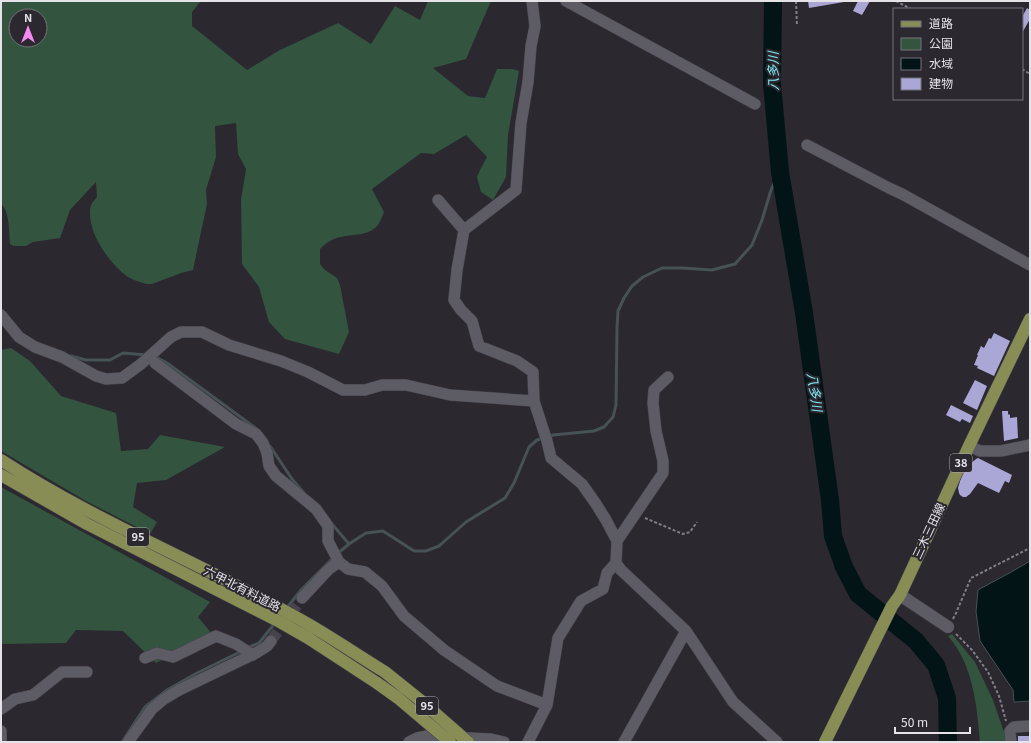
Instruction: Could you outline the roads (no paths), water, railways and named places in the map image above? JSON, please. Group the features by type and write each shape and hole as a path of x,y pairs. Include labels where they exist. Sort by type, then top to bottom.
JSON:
{"main road":[{"name":"三木三田線","path":"826,742 892,606 900,594 968,446 1030,320"},
{"name":"六甲北有料道路","path":"1,460 109,522 228,581 290,614 348,648 385,672 468,742"},
{"name":"六甲北有料道路","path":"1,475 87,524 308,638 378,683 450,742"}],"street":[{"path":"528,742 547,705 558,638 581,601 603,589 607,574 616,563 617,540 596,504 582,484 551,458 534,400 533,372 517,361 479,346 472,321 454,300 457,270 464,230 516,190 521,123 535,26 532,1"},
{"path":"566,1 755,104"},
{"path":"808,145 902,194 1030,265"},
{"path":"438,200 464,230"},
{"path":"1,315 19,337 35,347 62,357 96,376 106,379 122,378 141,364 171,337 182,332 202,332 230,345 282,361 308,372 343,390 365,390 382,385 406,385 450,395 534,400"},
{"path":"155,362 236,424 256,434 263,444 267,453 269,466 276,476 316,509 328,526 328,541 339,562 348,569 365,572 382,586 404,616 444,650 497,686 547,705"},
{"path":"617,540 663,473 664,461 656,431 653,403 654,390 668,377"},
{"path":"968,446 980,451 1000,451 1030,445"},
{"path":"302,598 330,569 339,562"},
{"path":"616,563 621,570 686,631 733,702 777,742"},
{"path":"900,594 948,627"},
{"path":"624,742 686,631"},
{"path":"145,658 156,653 173,657 216,636 252,654"},
{"path":"128,742 152,709 164,699 267,646 271,641"},
{"path":"1,709 15,699 33,695 62,672 87,672"},
{"path":"1011,742 1010,731 1014,727 1030,726"},
{"path":"1,731 1,742"},
{"path":"408,742 427,736 438,739 491,739 504,742"}],"water":[{"path":"1030,561 1030,701 1014,702 1013,690 980,641 976,612 978,590"}],"waterway":[{"name":"八多川","path":"773,1 772,84 780,172 804,313 830,500 833,536 844,567 858,594 916,641 936,665 947,698 948,742"},
{"path":"337,554 366,533 383,531 414,551 426,551 439,546 466,522 505,498 514,483 529,447 537,440 553,435 594,431 604,427 613,417 616,405 618,311 632,286 643,277 662,268 712,270 735,264 752,245 762,220 771,190 780,172"},
{"path":"71,356 86,360 110,360 123,353 147,355"},
{"path":"154,356 167,363 257,429"},
{"path":"270,446 292,479 304,493"},
{"path":"332,524 349,544"},
{"path":"286,609 301,590 333,558"},
{"path":"247,648 259,643 275,623"},
{"path":"122,742 145,707 167,690 197,673 242,651"}],"tunnel":[{"path":"271,641 302,598"}]}
